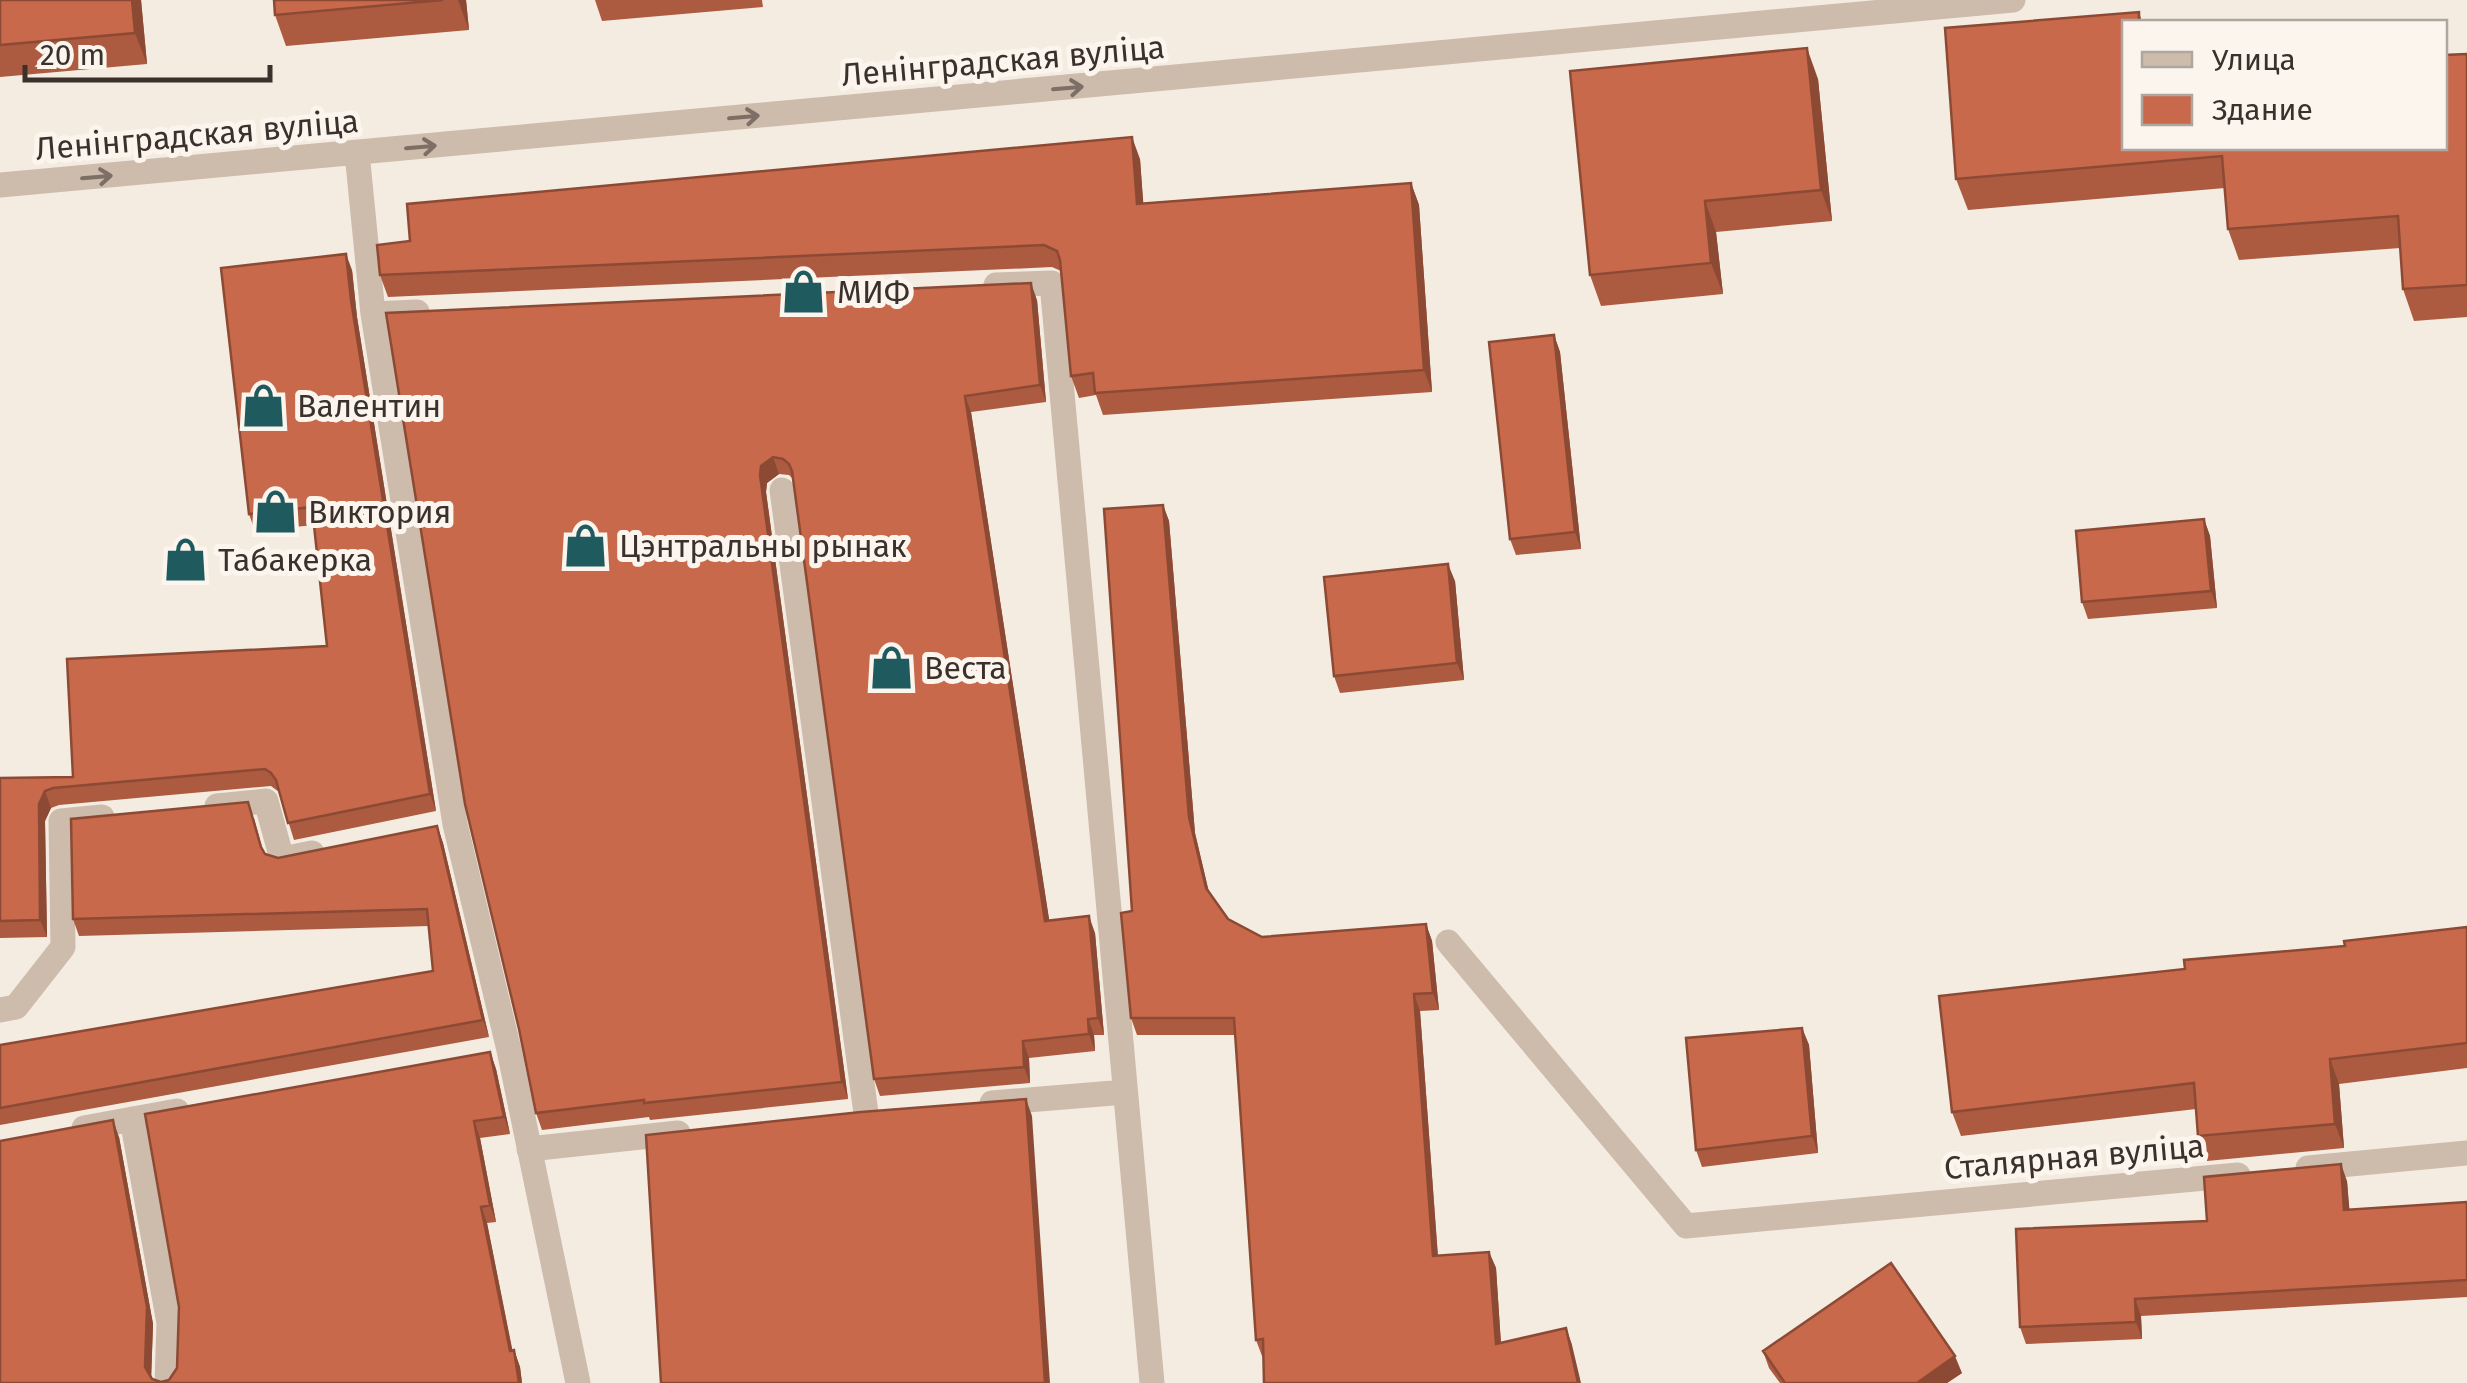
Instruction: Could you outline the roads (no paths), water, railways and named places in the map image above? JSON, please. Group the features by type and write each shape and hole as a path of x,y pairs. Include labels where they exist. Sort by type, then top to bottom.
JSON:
{"street":[{"name":"Ленінградская вуліца","path":"0,185 2013,0"},
{"path":"358,153 373,314 446,826 499,1052 529,1150 578,1383"},
{"path":"974,286 1052,283 1152,1383"},
{"path":"373,314 446,311"},
{"path":"782,490 865,1113"},
{"path":"192,808 266,802 282,859 332,848"},
{"path":"0,1010 16,1007 62,948 61,821 117,816"},
{"name":"Сталярная вуліца","path":"1448,942 1686,1226 2467,1154"},
{"path":"977,1104 1125,1092"},
{"path":"56,1132 206,1106"},
{"path":"132,1119 170,1322 167,1383"},
{"path":"529,1150 707,1130"}],"place":[{"name":"МИФ","path":"804,292"},
{"name":"Валентин","path":"264,406"},
{"name":"Виктория","path":"275,512"},
{"name":"Цэнтральны рынак","path":"586,546"},
{"name":"Табакерка","path":"185,560"},
{"name":"Веста","path":"891,668"}]}
